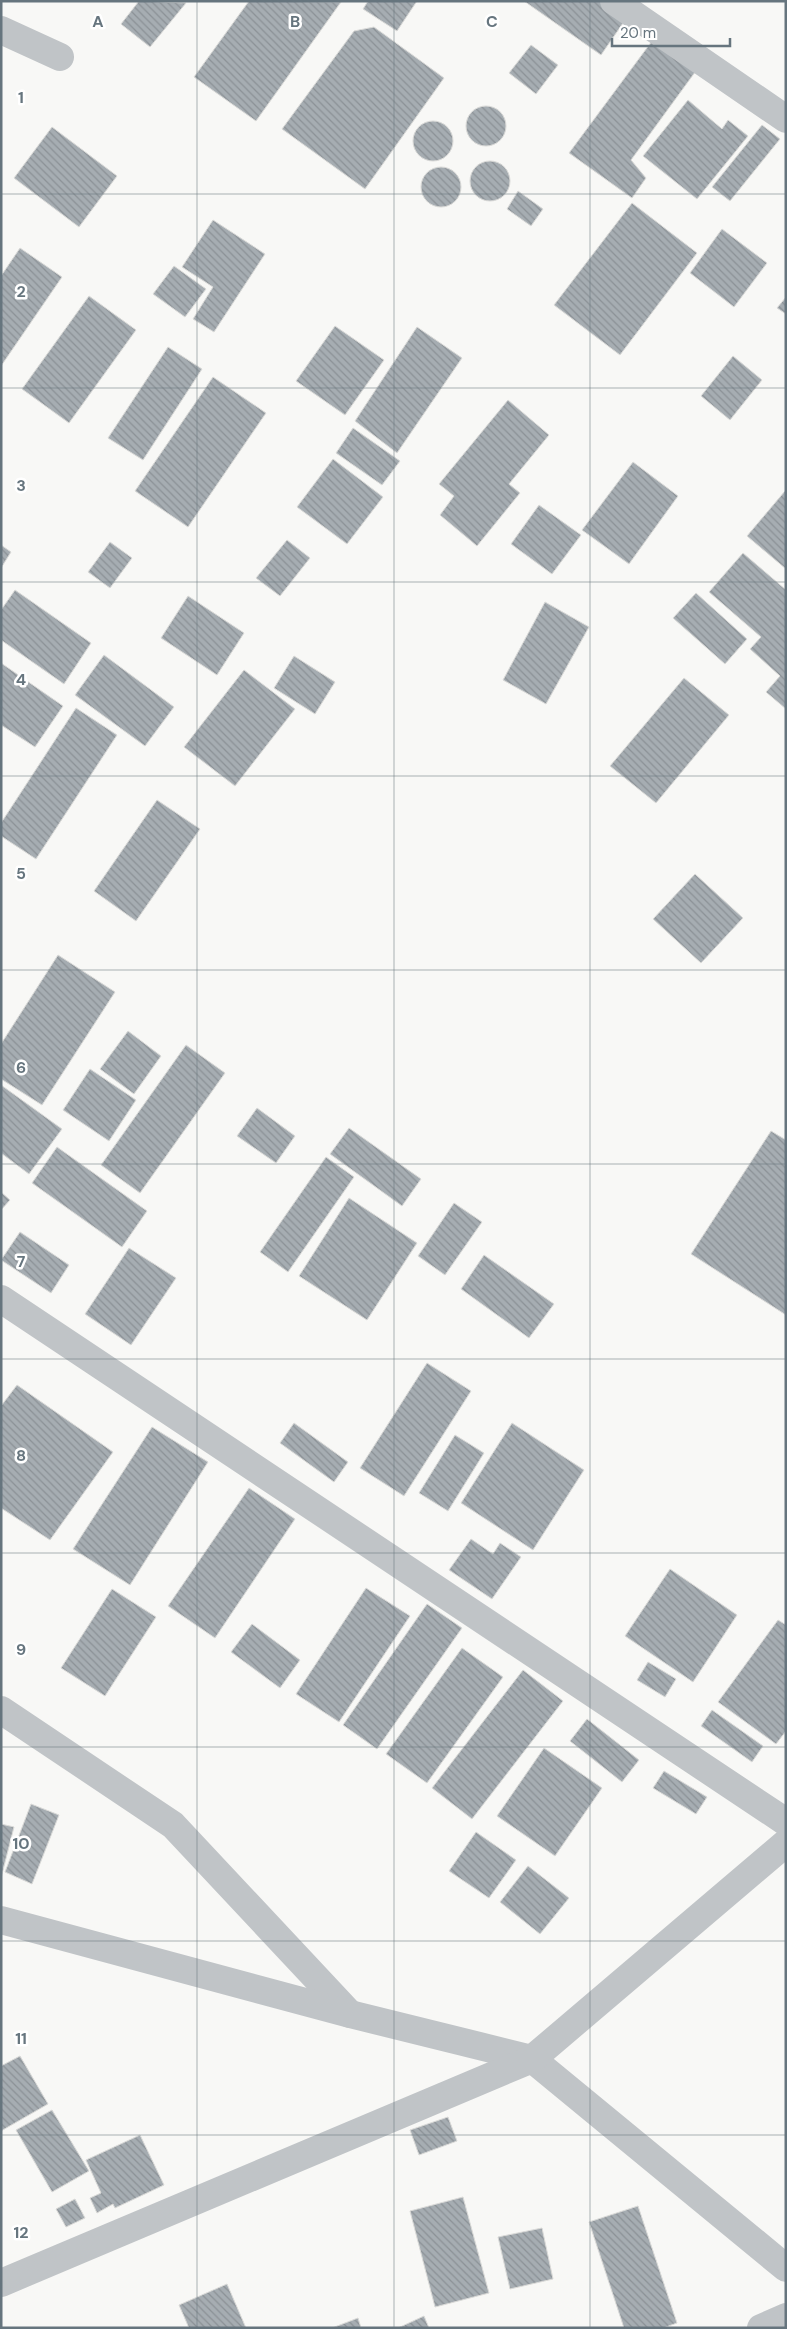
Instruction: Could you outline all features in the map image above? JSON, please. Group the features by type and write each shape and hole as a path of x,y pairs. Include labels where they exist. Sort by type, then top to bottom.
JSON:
{"street":[{"path":"614,1 786,119"},
{"path":"1,30 60,57"},
{"path":"1,1299 786,1822"},
{"path":"1,1710 173,1825 350,2014"},
{"path":"1,2283 532,2059 786,1843"},
{"path":"1,1920 350,2014 532,2059 786,2268"},
{"path":"761,2328 786,2317"}],"building":[{"path":"139,1 186,3 150,47 121,24"},
{"path":"249,1 341,2 256,121 194,77"},
{"path":"368,1 417,1 397,31 363,9"},
{"path":"524,1 612,1 630,13 601,55"},
{"path":"374,27 444,78 365,189 282,129 354,31"},
{"path":"658,33 701,64 631,160 646,178 632,198 569,153"},
{"path":"531,45 558,65 536,94 509,73"},
{"path":"688,100 722,129 728,120 748,136 697,199 643,156"},
{"path":"490,106 497,109 503,115 506,126 505,134 497,143 490,146 482,146 475,143 467,134 466,122 469,115 478,107"},
{"path":"437,121 444,124 450,130 453,141 452,149 444,158 437,161 429,161 422,158 414,149 413,137 416,130 425,122"},
{"path":"762,125 780,139 730,201 712,187"},
{"path":"52,127 117,176 79,227 14,178"},
{"path":"494,161 501,164 507,170 510,181 509,189 501,198 494,201 486,201 479,198 471,189 470,177 473,170 482,162"},
{"path":"437,167 445,167 452,170 458,176 461,187 458,198 452,204 445,207 437,207 430,204 424,198 421,191 421,183 424,176 430,170"},
{"path":"518,191 543,209 531,226 507,209"},
{"path":"632,203 697,253 620,355 554,305"},
{"path":"213,220 265,254 214,332 193,319 213,287 182,267"},
{"path":"722,229 767,263 734,307 690,273"},
{"path":"20,248 62,277 1,366 1,276"},
{"path":"174,266 206,289 185,317 153,294"},
{"path":"89,296 136,330 69,423 22,389"},
{"path":"786,297 786,314 777,308"},
{"path":"335,326 384,360 345,415 296,381"},
{"path":"417,327 462,358 397,453 355,421"},
{"path":"168,347 202,369 143,460 108,438"},
{"path":"733,356 762,380 730,420 701,396"},
{"path":"213,377 266,413 188,527 135,491"},
{"path":"508,400 549,435 509,484 520,493 477,546 440,515 454,496 439,484"},
{"path":"353,428 400,461 382,485 336,453"},
{"path":"333,459 383,497 347,544 297,507"},
{"path":"633,462 678,496 629,564 582,530"},
{"path":"786,491 786,569 747,536"},
{"path":"539,505 581,535 552,574 511,544"},
{"path":"287,540 310,558 280,596 256,578"},
{"path":"110,542 132,558 110,588 88,572"},
{"path":"1,545 11,552 1,568"},
{"path":"743,553 786,590 786,709 766,692 780,676 750,649 761,637 709,592"},
{"path":"15,590 91,643 64,684 1,640 1,610"},
{"path":"696,593 747,639 725,664 673,618"},
{"path":"188,596 244,633 217,675 161,638"},
{"path":"545,602 589,627 546,704 503,680"},
{"path":"104,655 174,707 145,746 75,695"},
{"path":"294,656 335,682 315,714 274,688"},
{"path":"1,663 63,706 35,747 1,725"},
{"path":"244,670 295,709 235,786 184,747"},
{"path":"684,678 729,715 656,803 610,766"},
{"path":"76,708 117,735 36,859 1,836 1,823"},
{"path":"157,800 200,829 136,921 94,891"},
{"path":"695,874 743,918 701,963 653,919"},
{"path":"58,955 115,992 42,1105 1,1079 1,1044"},
{"path":"128,1031 161,1056 134,1094 100,1069"},
{"path":"186,1045 225,1073 140,1193 101,1165"},
{"path":"90,1069 136,1100 109,1141 63,1110"},
{"path":"1,1085 62,1129 29,1174 1,1153"},
{"path":"257,1108 295,1136 276,1163 237,1136"},
{"path":"349,1128 421,1179 402,1206 330,1154"},
{"path":"771,1131 786,1140 786,1315 691,1254"},
{"path":"57,1147 147,1211 122,1247 32,1183"},
{"path":"326,1157 354,1177 288,1272 260,1252"},
{"path":"1,1192 10,1200 1,1210"},
{"path":"349,1198 417,1243 367,1320 299,1276"},
{"path":"454,1203 482,1222 445,1275 418,1256"},
{"path":"20,1232 69,1265 51,1293 1,1260"},
{"path":"129,1248 176,1278 131,1345 85,1314"},
{"path":"484,1255 554,1304 529,1338 461,1289"},
{"path":"427,1363 471,1391 404,1496 360,1468"},
{"path":"17,1385 113,1452 50,1540 1,1508 1,1406"},
{"path":"294,1423 348,1462 334,1482 280,1443"},
{"path":"512,1423 584,1470 533,1550 461,1503"},
{"path":"152,1427 208,1462 130,1585 73,1549"},
{"path":"455,1435 484,1453 448,1511 419,1493"},
{"path":"249,1488 295,1519 215,1638 168,1606"},
{"path":"471,1539 493,1554 500,1543 521,1557 492,1599 449,1570"},
{"path":"670,1569 737,1615 693,1682 625,1636"},
{"path":"366,1588 410,1616 339,1722 296,1694"},
{"path":"112,1589 156,1617 105,1696 61,1668"},
{"path":"427,1604 462,1628 377,1749 343,1725"},
{"path":"778,1620 786,1625 786,1731 776,1744 718,1702"},
{"path":"252,1624 300,1660 280,1688 231,1652"},
{"path":"462,1648 503,1677 427,1783 386,1754"},
{"path":"648,1662 676,1679 665,1697 637,1680"},
{"path":"523,1670 563,1701 472,1819 432,1788"},
{"path":"712,1710 763,1746 752,1762 701,1726"},
{"path":"587,1719 639,1760 622,1782 570,1741"},
{"path":"544,1748 602,1788 555,1856 497,1816"},
{"path":"664,1771 707,1797 696,1814 653,1788"},
{"path":"31,1804 59,1815 32,1884 5,1872"},
{"path":"1,1824 14,1827 1,1878"},
{"path":"476,1832 516,1860 489,1898 449,1871"},
{"path":"528,1866 569,1898 540,1934 500,1902"},
{"path":"20,2056 48,2104 1,2131 1,2066"},
{"path":"52,2110 89,2171 52,2192 16,2130"},
{"path":"448,2117 457,2141 419,2155 410,2130"},
{"path":"140,2135 164,2185 115,2208 113,2204 97,2213 90,2198 101,2193 86,2160"},
{"path":"463,2197 489,2293 435,2307 410,2211"},
{"path":"75,2199 85,2218 66,2227 56,2209"},
{"path":"638,2206 677,2323 663,2328 624,2328 589,2222"},
{"path":"542,2228 553,2279 510,2289 498,2237"},
{"path":"227,2284 246,2328 189,2328 179,2305"},
{"path":"424,2316 429,2328 398,2328"},
{"path":"358,2318 361,2328 332,2328"}]}
